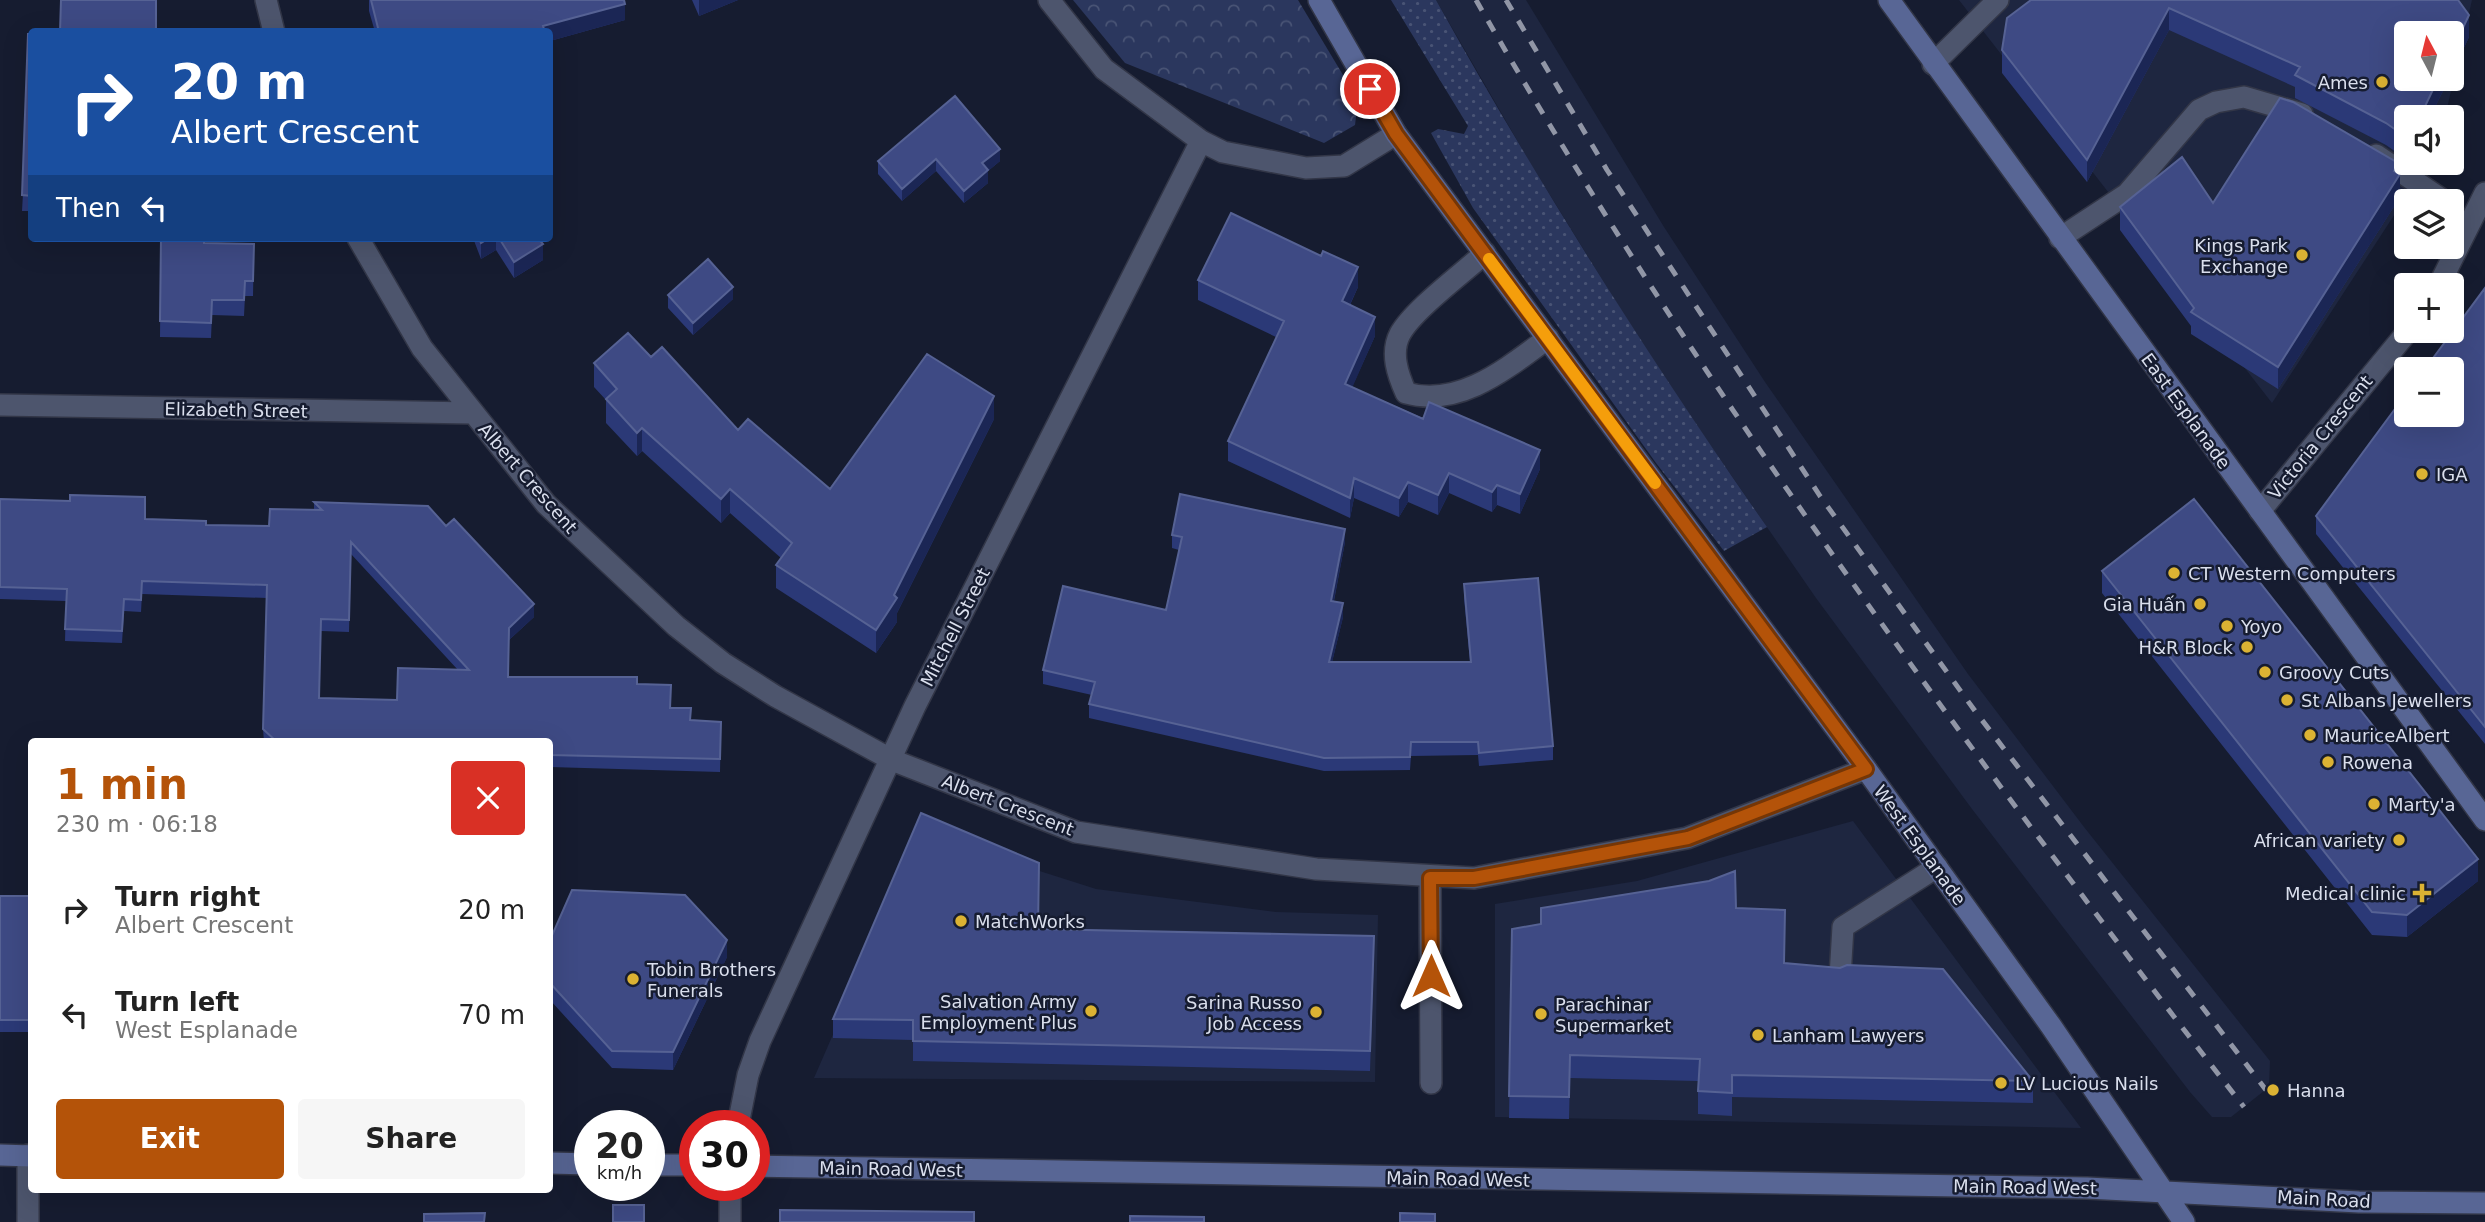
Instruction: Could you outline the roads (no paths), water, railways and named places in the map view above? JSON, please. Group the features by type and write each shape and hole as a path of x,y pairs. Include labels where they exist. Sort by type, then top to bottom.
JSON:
{"street":[{"path":"265,0 273,28"},
{"path":"1049,0 1104,69 1201,141 1223,152 1306,168 1344,166 1396,134"},
{"name":"West Esplanade","path":"1319,0 1396,134 1937,867 2051,1026 2184,1222"},
{"name":"East Esplanade","path":"1889,0 2485,820"},
{"path":"1933,64 1998,0"},
{"path":"2060,238 2127,194 2199,110 2216,102 2244,97 2298,112 2322,125"},
{"name":"Mitchell Street","path":"742,1110 760,1041 915,706 1201,141"},
{"path":"2356,144 2425,189"},
{"path":"2445,273 2484,196"},
{"path":"2464,215 2472,220"},
{"name":"Albert Crescent","path":"360,242 422,348 546,504 676,626 723,663 775,696 892,760 1076,832 1316,869 1430,878 1474,878 1688,838 1866,769"},
{"path":"1485,253 1416,315 1400,334 1395,362 1406,393 1418,396 1443,394 1474,387 1498,374 1548,338"},
{"name":"Victoria Crescent","path":"2260,511 2398,343"},
{"name":"Elizabeth Street","path":"0,405 472,413"},
{"path":"1840,977 1843,927 1937,867"},
{"path":"1430,878 1432,1083"},
{"path":"0,1155 28,1156"},
{"path":"553,1163 574,1164"},
{"name":"Main Road West","path":"770,1166 2162,1190"},
{"name":"Main Road","path":"2162,1190 2359,1202 2485,1203"},
{"path":"28,1222 29,1193"},
{"path":"730,1201 730,1222"}],"railway":[{"path":"1476,0 1599,205 1729,405 1935,698 2244,1107"},
{"path":"1506,0 1607,170 1820,496 1975,711 2266,1090"}],"place":[{"name":"Ames","path":"2382,82"},
{"name":"Kings Park Exchange","path":"2302,255"},
{"name":"IGA","path":"2422,474"},
{"name":"CT Western Computers","path":"2174,573"},
{"name":"Gia Huấn","path":"2200,604"},
{"name":"Yoyo","path":"2227,626"},
{"name":"H&R Block","path":"2247,647"},
{"name":"Groovy Cuts","path":"2265,672"},
{"name":"St Albans Jewellers","path":"2287,700"},
{"name":"MauriceAlbert","path":"2310,735"},
{"name":"Rowena","path":"2328,762"},
{"name":"Marty'a","path":"2374,804"},
{"name":"African variety","path":"2399,840"},
{"name":"Medical clinic","path":"2422,893"},
{"name":"MatchWorks","path":"961,921"},
{"name":"Tobin Brothers Funerals","path":"633,979"},
{"name":"Salvation Army Employment Plus","path":"1091,1011"},
{"name":"Sarina Russo Job Access","path":"1316,1012"},
{"name":"Parachinar Supermarket","path":"1541,1014"},
{"name":"Lanham Lawyers","path":"1758,1035"},
{"name":"LV Lucious Nails","path":"2001,1083"},
{"name":"Hanna","path":"2273,1090"}]}
